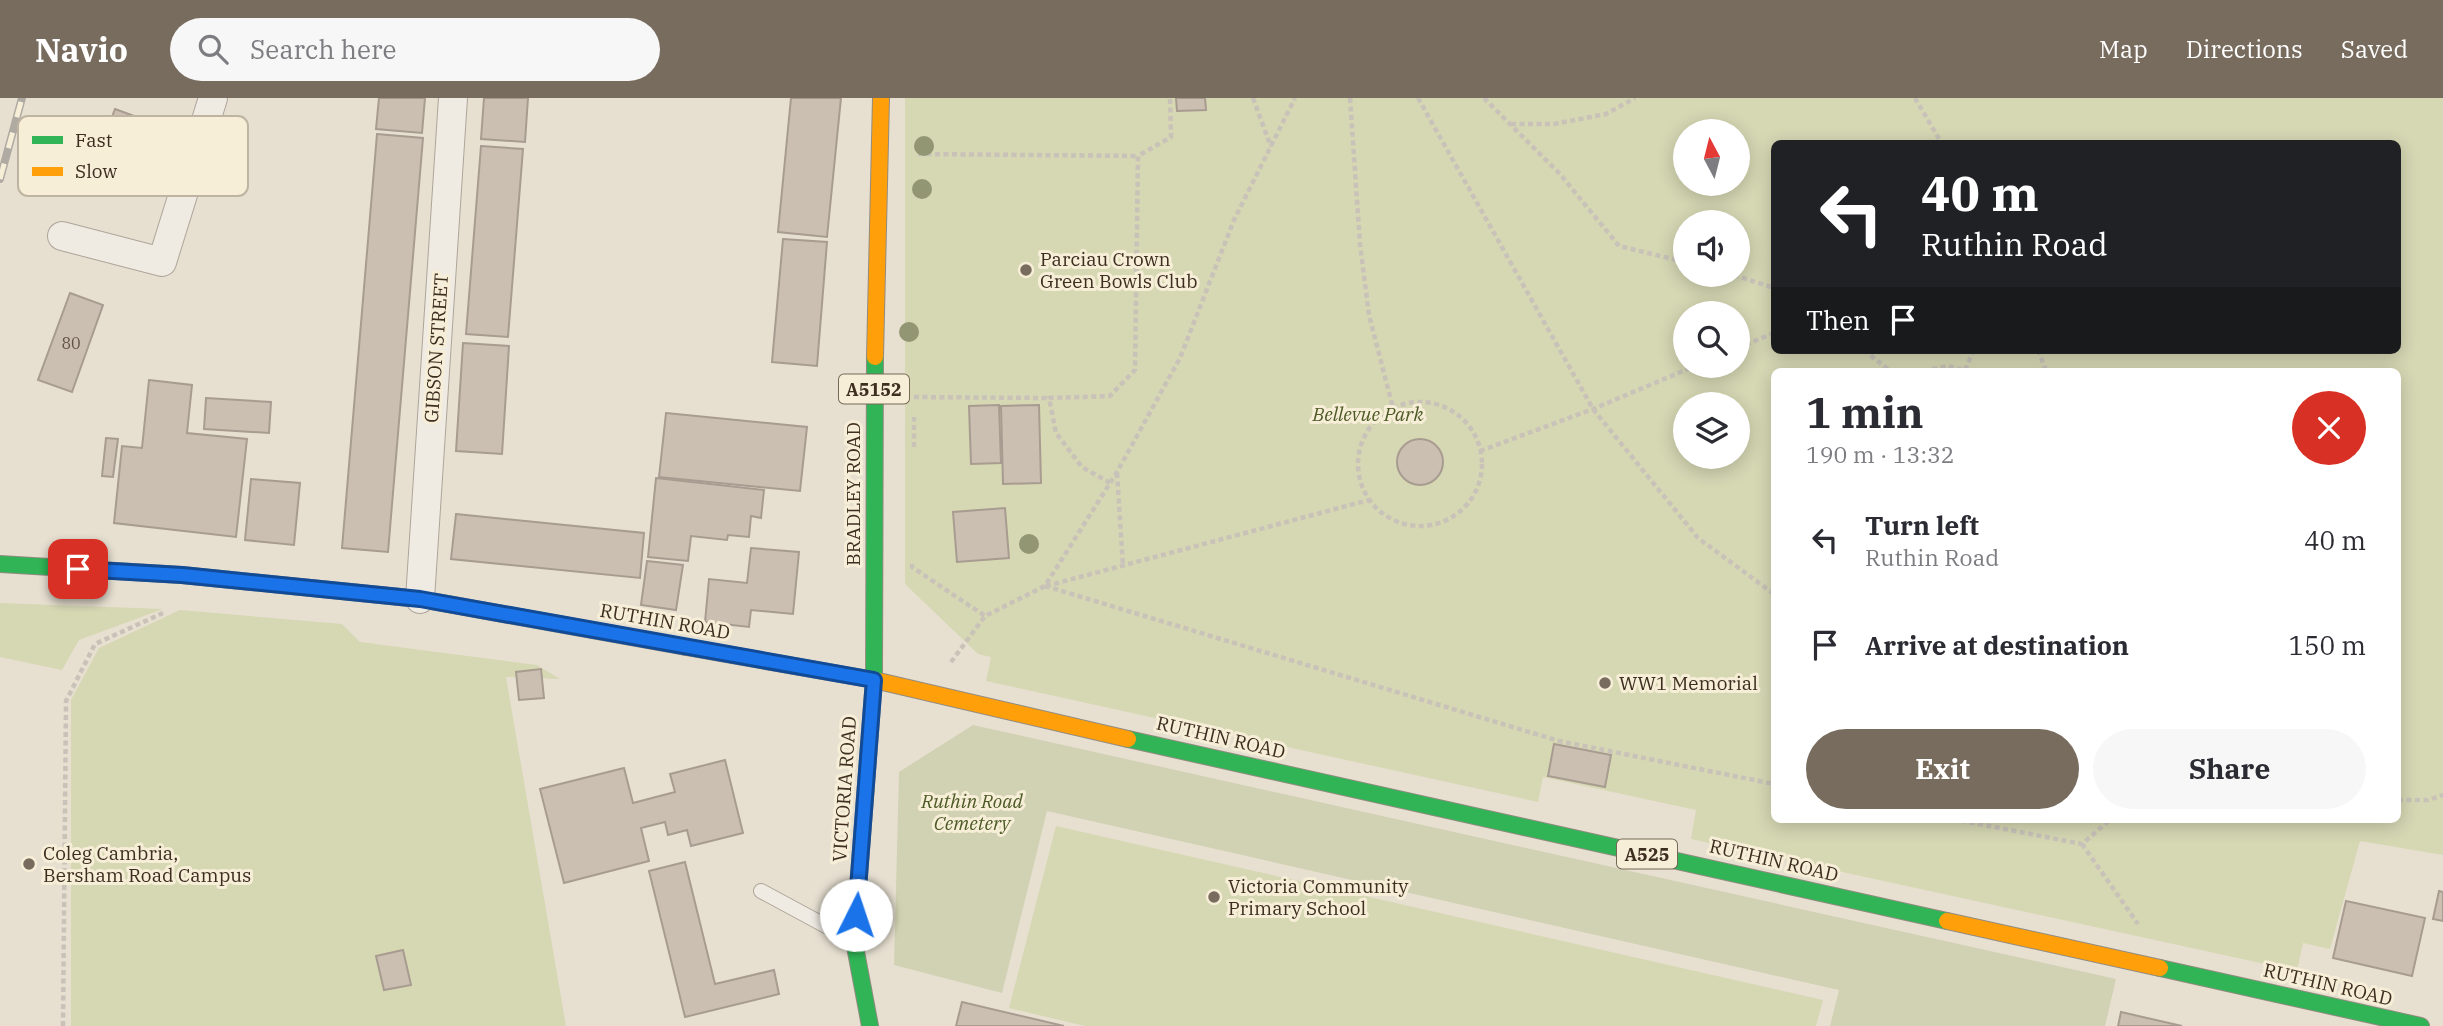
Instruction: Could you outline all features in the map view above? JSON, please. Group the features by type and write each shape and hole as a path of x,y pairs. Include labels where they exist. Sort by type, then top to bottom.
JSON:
{"main road":[{"name":"BRADLEY ROAD","path":"874,680 873,433 881,98"},
{"name":"RUTHIN ROAD","path":"0,564 182,575 420,599 874,680 2421,1026"},
{"name":"VICTORIA ROAD","path":"870,1026 854,941 874,680"}],"street":[{"path":"207,116 213,98"},
{"name":"GIBSON STREET","path":"420,599 453,98"},
{"path":"62,236 162,262 183,196"}],"lane":[{"path":"761,891 854,941"}],"path":[{"path":"918,167 918,154 1138,156 1171,137 1170,98"},
{"path":"1253,98 1271,147"},
{"path":"1045,586 1117,472 1180,358 1234,220 1295,98"},
{"path":"1350,98 1360,244 1369,315 1393,408"},
{"path":"1418,98 1593,409 1698,538 1771,592"},
{"path":"1484,98 1560,174 1619,246 1673,259"},
{"path":"1510,124 1554,124 1606,114 1635,98"},
{"path":"1915,98 1940,140"},
{"path":"914,397 1110,396 1135,370 1138,156"},
{"path":"1750,280 1771,287"},
{"path":"1750,343 1771,334"},
{"path":"1869,354 1886,368"},
{"path":"1480,451 1593,409 1673,375"},
{"path":"914,384 914,448"},
{"path":"1049,398 1056,433 1082,467 1110,483"},
{"path":"1411,403 1430,403 1447,409 1462,419 1474,434 1480,451 1481,473 1475,493 1462,510 1444,521 1424,526 1403,524 1383,515 1368,500 1360,481 1358,459 1363,438 1376,421 1393,408 1411,403"},
{"path":"1117,472 1123,566"},
{"path":"928,694 985,616 1045,586 1368,500"},
{"path":"912,554 912,567 985,616"},
{"path":"63,1026 66,701 95,643 174,608 182,575"},
{"path":"1045,586 1559,741 1771,783"},
{"path":"2401,800 2428,800 2443,795"},
{"path":"1973,823 2082,845 2148,939 2165,969"},
{"path":"2082,845 2107,823"}],"green space":[{"name":"Bellevue Park","path":"905,98 2443,98 2443,855 2360,841 2330,949 2303,943 2297,971 1691,839 1696,810 1543,777 1538,802 986,681 991,657 978,654 905,584"},
{"path":"0,603 163,609 79,640 62,670 0,657"},
{"path":"180,610 342,624 360,642 537,665 560,679 506,677 566,1026 71,1026 71,700 99,648"},
{"name":"Ruthin Road Cemetery","path":"973,725 2116,979 2105,1026 1830,1026 1839,990 1047,811 1002,993 894,965 899,772"},
{"name":"Victoria Community Primary School","path":"1056,826 1823,1000 1816,1026 1085,1026 1009,1008"}],"building":[{"path":"379,98 425,98 422,133 376,129"},
{"path":"484,98 528,98 525,142 481,139"},
{"path":"791,98 841,98 827,237 778,232"},
{"path":"1176,98 1205,98 1206,110 1177,111"},
{"path":"115,109 134,116 112,116"},
{"path":"377,134 423,138 388,552 342,548"},
{"path":"481,146 523,149 508,337 466,334"},
{"path":"783,239 827,242 817,366 772,362"},
{"path":"70,293 103,305 72,392 38,380"},
{"path":"463,343 509,346 502,454 456,451"},
{"path":"149,380 192,385 187,433 247,439 236,537 114,523 122,446 142,448"},
{"path":"206,398 271,402 269,433 204,429"},
{"path":"999,405 1001,463 971,464 969,406"},
{"path":"1039,405 1041,483 1003,484 1001,406"},
{"path":"666,413 807,427 800,491 659,477"},
{"path":"106,438 118,439 113,477 102,476"},
{"path":"1420,439 1436,446 1443,462 1436,478 1420,485 1404,478 1397,462 1404,446"},
{"path":"656,478 764,490 761,518 751,516 749,537 728,535 727,540 691,536 688,561 648,557"},
{"path":"251,479 300,483 294,545 245,540"},
{"path":"1005,508 1009,558 957,562 953,512"},
{"path":"456,514 644,533 640,578 451,559"},
{"path":"751,548 799,552 793,614 751,610 749,627 705,622 709,579 747,583"},
{"path":"647,561 683,565 676,610 641,605"},
{"path":"541,669 544,698 519,700 516,672"},
{"path":"1554,744 1611,755 1605,787 1548,776"},
{"path":"725,760 743,833 691,846 687,830 668,835 665,822 641,828 649,861 564,883 540,789 624,768 633,803 675,792 670,774"},
{"path":"685,862 715,984 774,970 779,994 685,1017 649,871"},
{"path":"2439,891 2443,892 2443,921 2433,919"},
{"path":"2346,901 2425,918 2412,976 2333,958"},
{"path":"403,950 411,985 384,990 376,956"},
{"path":"962,1002 1064,1026 956,1026"},
{"path":"2121,1012 2182,1026 2118,1026"}],"railway":[{"path":"0,179 22,98"}],"traffic: fast":[{"path":"870,1026 854,941 874,680 875,357"},
{"path":"0,564 182,575 420,599 686,647"},
{"path":"1128,739 1947,921"},
{"path":"2160,968 2421,1026"}],"traffic: slow":[{"path":"875,357 881,98"},
{"path":"686,647 874,680 1128,739"},
{"path":"1947,921 2160,968"}],"place":[{"name":"Parciau Crown Green Bowls Club","path":"1026,270"},
{"name":"WW1 Memorial","path":"1605,683"},
{"name":"Coleg Cambria, Bersham Road Campus","path":"29,864"},
{"name":"Victoria Community Primary School","path":"1214,897"}],"route":[{"path":"78,569 182,575 420,599 874,680 856,915"}]}
